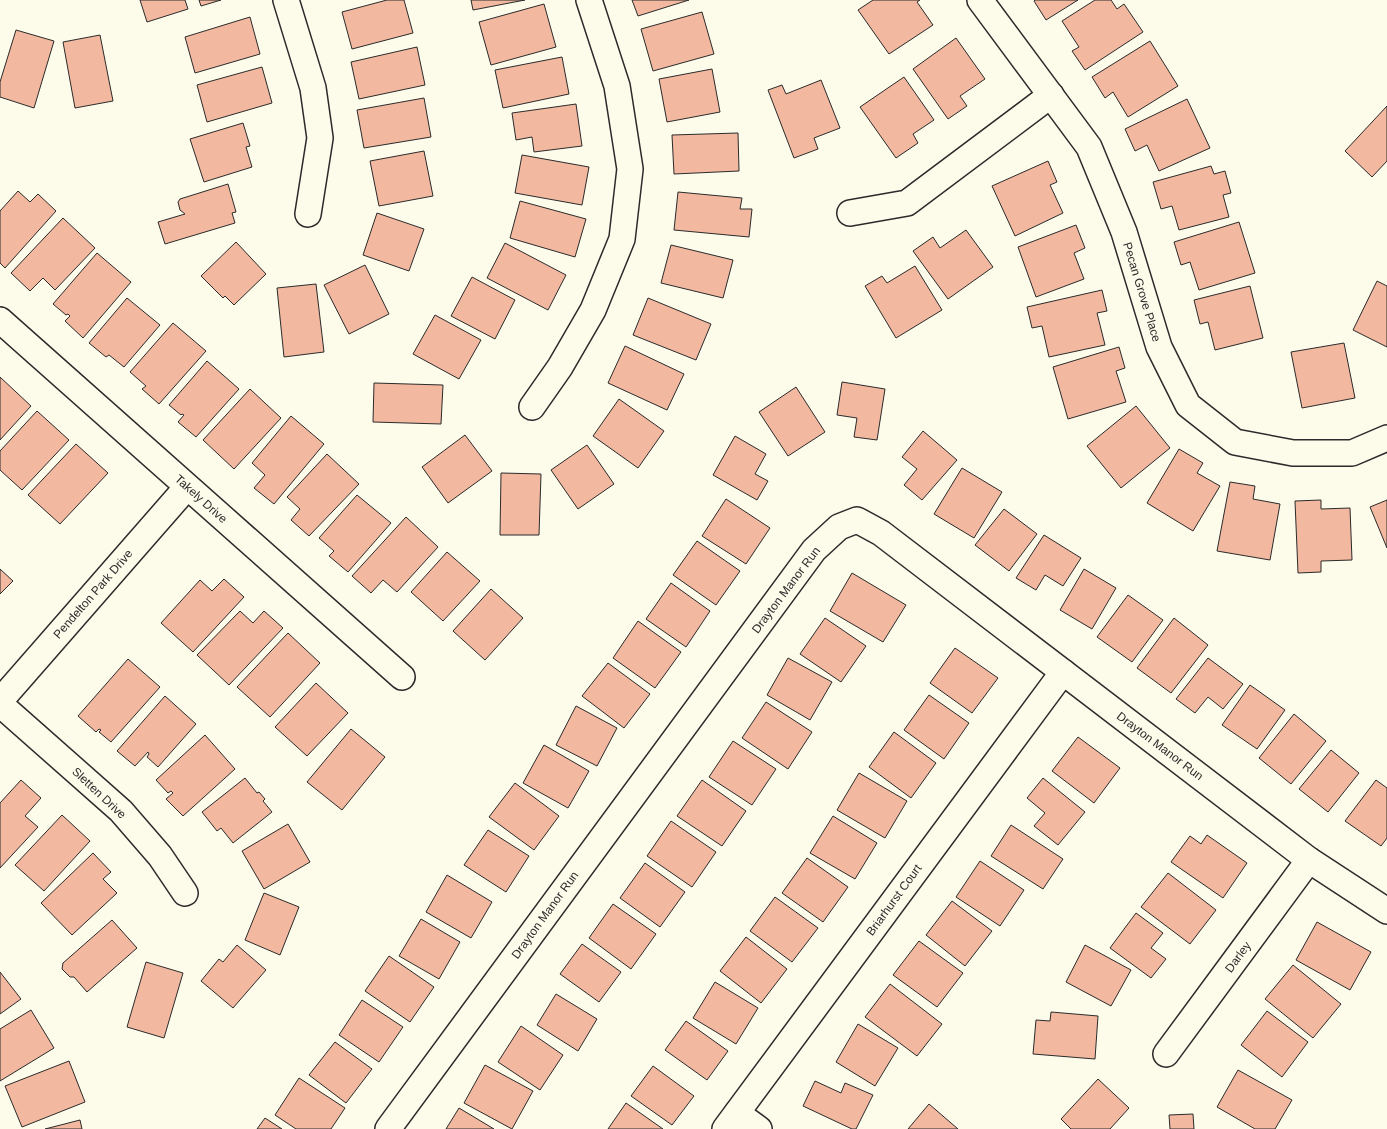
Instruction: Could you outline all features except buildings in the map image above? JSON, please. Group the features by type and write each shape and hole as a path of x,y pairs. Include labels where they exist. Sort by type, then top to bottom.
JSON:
{"street":[{"path":"286,0 313,88 320,138 308,214"},
{"path":"532,407 560,367 593,310 622,239 630,169 617,86 589,0"},
{"name":"Pecan Grove Place","path":"980,0 1089,147 1124,232 1158,347 1188,404 1234,442 1293,453 1352,453 1387,438"},
{"path":"850,213 907,204 1051,95"},
{"name":"Takely Drive","path":"0,320 402,677"},
{"name":"Pendelton Park Drive","path":"0,702 187,487"},
{"name":"Drayton Manor Run","path":"388,1129 814,550 839,527 858,520 880,533 1309,860 1387,911"},
{"name":"Briarhurst Court","path":"731,1121 1063,672"},
{"name":"Sletten Drive","path":"0,702 120,811 160,856 185,893"},
{"name":"Darley","path":"1166,1054 1309,860"},
{"path":"731,1121 759,1129"}]}
